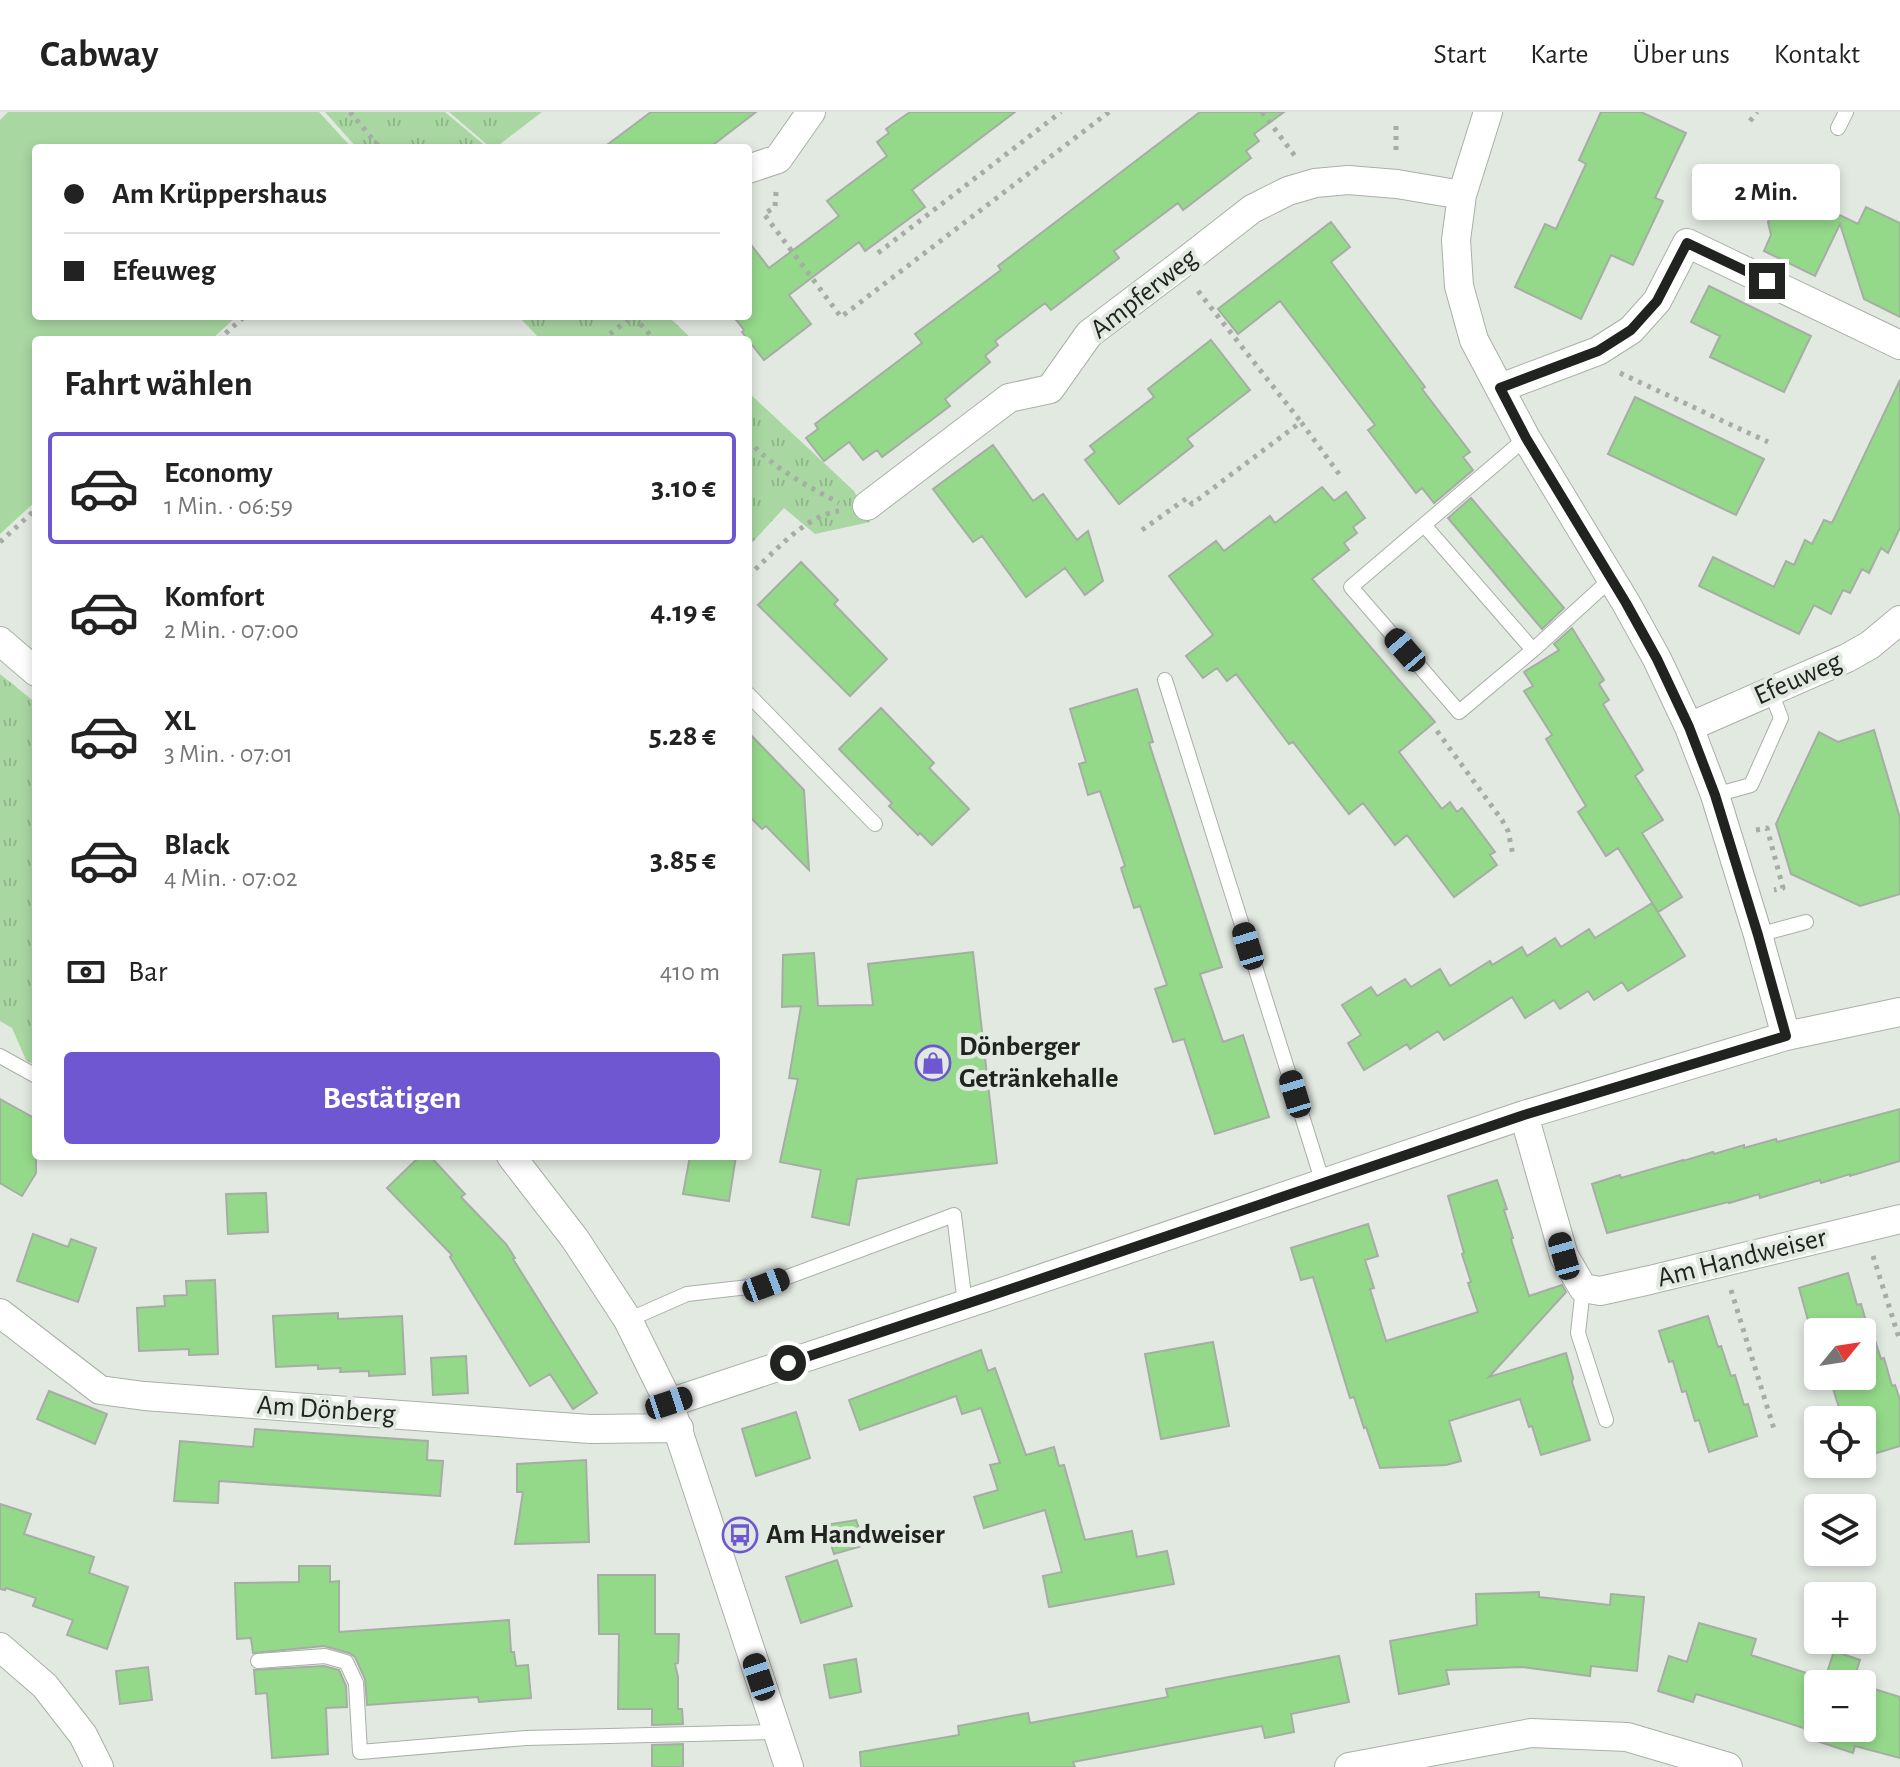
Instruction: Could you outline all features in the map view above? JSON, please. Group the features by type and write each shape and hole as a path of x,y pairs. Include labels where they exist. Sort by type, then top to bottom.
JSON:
{"street":[{"path":"752,168 778,159 811,112"},
{"path":"1488,112 1462,195 1456,240 1459,286 1474,340 1526,438 1657,659 1689,727 1715,795 1786,1036"},
{"name":"Ampferweg","path":"867,506 1009,398 1050,389 1089,334 1252,209 1288,191 1315,183 1348,180 1397,184 1462,195"},
{"path":"1500,388 1598,351 1631,330 1657,301 1687,243 1900,345"},
{"name":"Efeuweg","path":"1689,727 1847,658 1870,645 1900,620"},
{"path":"0,641 32,669"},
{"name":"Am Dönberg","path":"0,1313 100,1390 144,1396 590,1429 674,1415 965,1304 1524,1115 1786,1036 1900,1012"},
{"path":"1524,1115 1564,1256 1583,1288"},
{"path":"514,1160 575,1239 628,1320 674,1415 789,1767"},
{"name":"Am Handweiser","path":"1583,1288 1600,1291 1900,1219"},
{"path":"0,1647 45,1686 83,1735 99,1767"},
{"path":"1349,1767 1531,1733 1627,1737 1728,1767"}],"lane":[{"path":"1838,128 1846,112"},
{"path":"1526,438 1351,587 1459,712 1611,579"},
{"path":"1424,525 1533,650"},
{"path":"1165,680 1323,1183"},
{"path":"1715,795 1751,785 1781,718 1771,692"},
{"path":"752,698 875,824"},
{"path":"1758,935 1806,922"},
{"path":"0,1056 32,1074"},
{"path":"628,1320 687,1294 766,1285 954,1215 965,1304"},
{"path":"1583,1288 1578,1333 1606,1420"},
{"path":"258,1661 325,1656 346,1662 356,1683 360,1752 526,1738 777,1732"}],"path":[{"path":"350,112 377,144"},
{"path":"878,253 1061,112"},
{"path":"778,159 775,207 764,214 841,317 1109,112"},
{"path":"1262,112 1315,183"},
{"path":"1750,121 1757,112"},
{"path":"1179,266 1342,478"},
{"path":"222,336 240,320"},
{"path":"607,336 627,320"},
{"path":"636,320 651,336"},
{"path":"1583,355 1768,442"},
{"path":"1142,530 1187,498 1192,504 1301,422"},
{"path":"752,444 786,474 852,510 827,513 805,525 752,572"},
{"path":"0,542 32,513"},
{"path":"1437,731 1502,820 1508,831 1513,855"},
{"path":"1755,830 1767,828 1783,888 1772,890"},
{"path":"1864,1228 1900,1341"},
{"path":"1723,1262 1774,1429"}],"green space":[{"path":"8,112 319,112 348,144 32,144 32,320 233,320 215,336 32,336 32,505 0,534 0,120"},
{"path":"325,112 445,112 483,144 353,144"},
{"path":"449,112 542,112 500,144 486,144"},
{"path":"522,320 672,320 689,336 537,336"},
{"path":"752,396 854,491 870,522 815,534 784,508 752,543"},
{"path":"0,674 32,700 32,1064 26,1060 12,1028 0,1021"}],"building":[{"path":"651,112 756,112 714,144 608,144"},
{"path":"910,112 1015,112 912,190 925,207 865,251 859,242 789,295 811,324 764,360 752,345 752,336 745,336 736,320 752,320 752,246 769,268 839,216 827,201 887,156 877,142 889,133 886,129"},
{"path":"1200,112 1284,112 1254,134 1259,141 1246,151 1251,158 1183,210 1178,203 1114,251 1119,258 1051,310 1045,303 995,341 998,345 985,356 990,362 945,399 950,406 882,457 877,450 863,460 849,442 824,461 806,438 818,429 815,424 922,343 915,334 1001,270 998,266"},
{"path":"1601,112 1641,112 1686,133 1655,198 1663,201 1633,265 1611,255 1581,319 1515,287 1545,224 1556,229 1586,164 1579,160"},
{"path":"1792,192 1858,224 1866,207 1900,223 1900,317 1864,299 1840,224 1815,276 1764,251 1771,235 1768,222 1773,211 1785,206"},
{"path":"1331,222 1350,247 1331,262 1470,452 1463,457 1473,470 1434,503 1422,488 1416,493 1368,430 1375,425 1280,301 1238,334 1218,309"},
{"path":"1709,286 1811,336 1784,392 1710,357 1720,336 1691,322"},
{"path":"1211,340 1250,390 1187,439 1193,446 1119,504 1085,460 1095,452 1090,446 1154,397 1148,389"},
{"path":"1900,380 1900,528 1888,553 1881,548 1869,573 1862,569 1850,593 1843,590 1831,614 1814,605 1799,634 1699,586 1713,557 1774,587 1786,561 1794,565 1805,540 1812,544 1824,520 1832,523"},
{"path":"1635,397 1764,459 1736,515 1608,454"},
{"path":"993,445 1033,501 1043,494 1077,540 1088,531 1103,581 1085,595 1065,568 1026,597 982,536 973,542 933,489"},
{"path":"1322,487 1334,501 1346,492 1365,518 1353,527 1357,533 1344,543 1349,550 1312,579 1435,722 1399,752 1442,809 1450,802 1457,812 1462,808 1495,852 1490,855 1497,865 1454,897 1407,835 1395,845 1363,803 1349,814 1293,742 1289,744 1236,674 1227,681 1217,668 1203,678 1186,656 1213,635 1169,576 1216,541 1224,551 1270,516 1275,523"},
{"path":"1471,498 1564,608 1542,629 1448,518"},
{"path":"801,562 838,600 834,604 887,659 850,696 758,605"},
{"path":"1572,628 1604,680 1599,684 1609,700 1603,704 1643,770 1635,776 1663,820 1642,833 1682,897 1658,912 1618,848 1606,856 1578,812 1586,806 1546,739 1552,735 1524,691 1533,686 1524,672 1559,650 1554,644"},
{"path":"1137,689 1153,742 1149,743 1222,967 1200,974 1223,1042 1243,1035 1269,1117 1215,1134 1184,1039 1173,1042 1155,989 1167,985 1140,906 1134,908 1121,868 1125,866 1100,791 1088,795 1079,764 1086,762 1070,709"},
{"path":"881,708 934,763 929,768 969,809 932,845 889,806 892,803 839,749"},
{"path":"1874,730 1900,818 1900,894 1860,906 1791,874 1776,824 1819,732 1838,742"},
{"path":"752,736 804,790 809,870 766,826 762,829 752,819"},
{"path":"1652,903 1685,956 1628,991 1622,982 1594,1000 1588,991 1560,1009 1554,1000 1525,1018 1512,997 1444,1040 1438,1031 1410,1049 1407,1044 1364,1070 1348,1043 1361,1035 1342,1005 1371,987 1377,996 1405,979 1411,987 1440,969 1450,986 1490,961 1492,965 1522,947 1527,956 1555,938 1561,947 1589,929 1595,938"},
{"path":"973,952 997,1163 857,1179 849,1225 812,1217 821,1170 780,1162 798,1079 789,1078 801,1006 782,1007 783,955 814,953 818,1006 873,1005 868,964"},
{"path":"0,1099 32,1117 32,1160 36,1160 36,1173 22,1196 0,1183"},
{"path":"1900,1109 1900,1161 1850,1176 1821,1183 1820,1180 1760,1198 1759,1194 1607,1233 1592,1184 1713,1152 1776,1139 1777,1142"},
{"path":"416,1160 434,1160 465,1194 461,1197 506,1244 597,1393 573,1409 550,1374 530,1386 450,1257 452,1255 387,1188"},
{"path":"689,1160 735,1160 729,1201 683,1194"},
{"path":"1497,1180 1529,1296 1562,1285 1566,1292 1489,1377 1566,1353 1590,1440 1541,1455 1520,1399 1449,1421 1461,1461 1446,1465 1380,1468 1354,1397 1350,1398 1313,1277 1301,1280 1291,1248 1368,1224 1378,1256 1365,1260 1374,1288 1370,1289 1386,1341 1478,1312 1468,1283 1471,1282 1448,1196"},
{"path":"266,1193 268,1232 228,1234 226,1194"},
{"path":"33,1234 68,1247 71,1239 96,1248 78,1302 17,1281"},
{"path":"1848,1273 1857,1305 1861,1304 1865,1318 1807,1318 1799,1288"},
{"path":"215,1280 218,1354 189,1355 189,1349 139,1351 137,1308 165,1306 164,1296 187,1295 186,1281"},
{"path":"338,1313 338,1319 402,1316 405,1374 369,1376 369,1371 340,1372 341,1368 318,1369 318,1365 276,1367 273,1316"},
{"path":"1708,1316 1731,1376 1735,1375 1744,1405 1748,1404 1757,1436 1709,1452 1699,1420 1695,1421 1686,1391 1682,1392 1673,1361 1669,1362 1659,1331"},
{"path":"1213,1342 1229,1426 1161,1439 1145,1354"},
{"path":"1876,1343 1900,1400 1900,1446 1876,1453 1876,1406 1839,1406 1833,1390 1876,1390"},
{"path":"981,1350 988,1371 995,1368 1026,1455 1054,1447 1059,1466 1064,1465 1085,1540 1132,1531 1137,1557 1167,1551 1174,1584 1049,1607 1043,1576 1062,1572 1045,1510 984,1528 974,1497 998,1490 990,1465 1000,1463 981,1408 962,1414 956,1396 860,1430 849,1400"},
{"path":"466,1356 468,1393 433,1395 431,1358"},
{"path":"49,1391 107,1414 95,1444 37,1419"},
{"path":"796,1412 810,1458 756,1476 742,1429"},
{"path":"255,1429 428,1441 427,1460 443,1461 440,1496 219,1481 218,1503 174,1501 180,1441 253,1447"},
{"path":"586,1460 589,1542 515,1544 523,1492 517,1492 517,1464"},
{"path":"0,1504 31,1514 24,1534 94,1557 89,1573 128,1587 107,1649 67,1635 73,1620 33,1606 36,1598 6,1588 0,1589"},
{"path":"856,1520 865,1545 834,1554 825,1525"},
{"path":"837,1560 852,1606 801,1623 786,1577"},
{"path":"299,1566 330,1566 330,1582 339,1581 339,1632 509,1620 511,1652 514,1652 516,1666 528,1665 531,1698 479,1702 478,1697 367,1705 365,1679 355,1657 349,1653 324,1646 253,1653 251,1638 237,1639 235,1583 299,1582"},
{"path":"598,1575 655,1575 655,1634 679,1634 678,1663 675,1664 678,1709 682,1709 683,1724 652,1725 652,1709 618,1709 619,1634 599,1634"},
{"path":"1539,1592 1539,1597 1610,1605 1611,1594 1644,1597 1637,1671 1591,1666 1590,1676 1522,1667 1446,1670 1449,1684 1399,1694 1390,1641 1477,1625 1476,1594"},
{"path":"1699,1623 1756,1639 1751,1655 1804,1672 1804,1728 1696,1694 1693,1702 1658,1691 1669,1656 1687,1662"},
{"path":"1833,1654 1860,1660 1857,1670 1828,1670"},
{"path":"1339,1656 1349,1702 1291,1714 1294,1732 1265,1738 1262,1726 1073,1762 1075,1767 861,1767 860,1752 959,1735 958,1726 1028,1713 1030,1723 1168,1697 1166,1689"},
{"path":"856,1659 861,1692 830,1698 824,1665"},
{"path":"324,1666 339,1670 346,1686 347,1707 326,1708 328,1754 272,1758 267,1693 256,1694 254,1670"},
{"path":"148,1667 152,1700 120,1704 116,1671"},
{"path":"1876,1689 1900,1697 1900,1758 1855,1746 1853,1753 1820,1742 1876,1742"},
{"path":"683,1744 683,1767 652,1767 652,1745"}],"place":[{"name":"Dönberger Getränkehalle","path":"933,1063"},
{"name":"Am Handweiser","path":"740,1535"}],"route":[{"path":"788,1363 1524,1115 1786,1036 1715,795 1689,727 1626,603 1526,438 1500,388 1598,351 1631,330 1657,301 1687,243 1767,281"}]}
